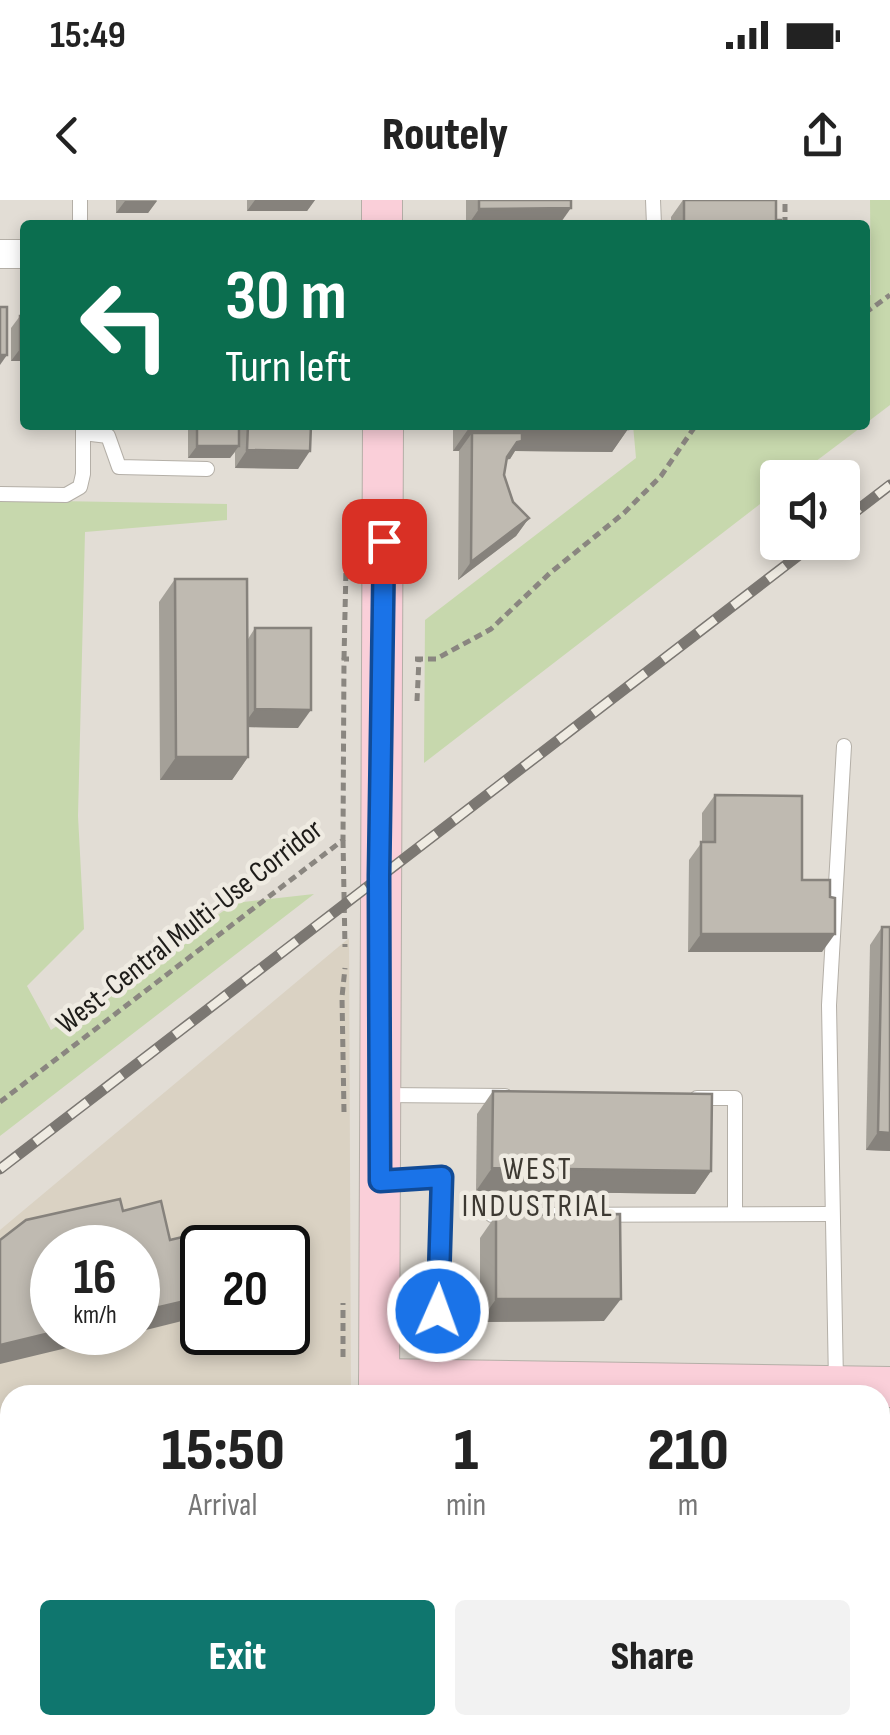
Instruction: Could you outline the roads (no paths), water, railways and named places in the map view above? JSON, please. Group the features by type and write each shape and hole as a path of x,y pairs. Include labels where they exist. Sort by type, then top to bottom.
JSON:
{"main road":[{"path":"383,430 364,659 379,876 380,1095 380,1181 367,1380 660,1385"}],"lane":[{"path":"0,494 66,494 80,488 84,474 83,430"},
{"path":"87,430 108,436 118,467 206,469"},
{"path":"836,1385 829,1005 844,746"},
{"path":"380,1095 520,1096"},
{"path":"676,1098 735,1098 735,1214"},
{"path":"380,1181 442,1177 438,1311"},
{"path":"492,1214 831,1214"}],"railway":[{"path":"860,508 890,485"},
{"path":"0,1169 793,560"}],"district":[{"name":"WEST INDUSTRIAL","path":"538,1186"}]}
